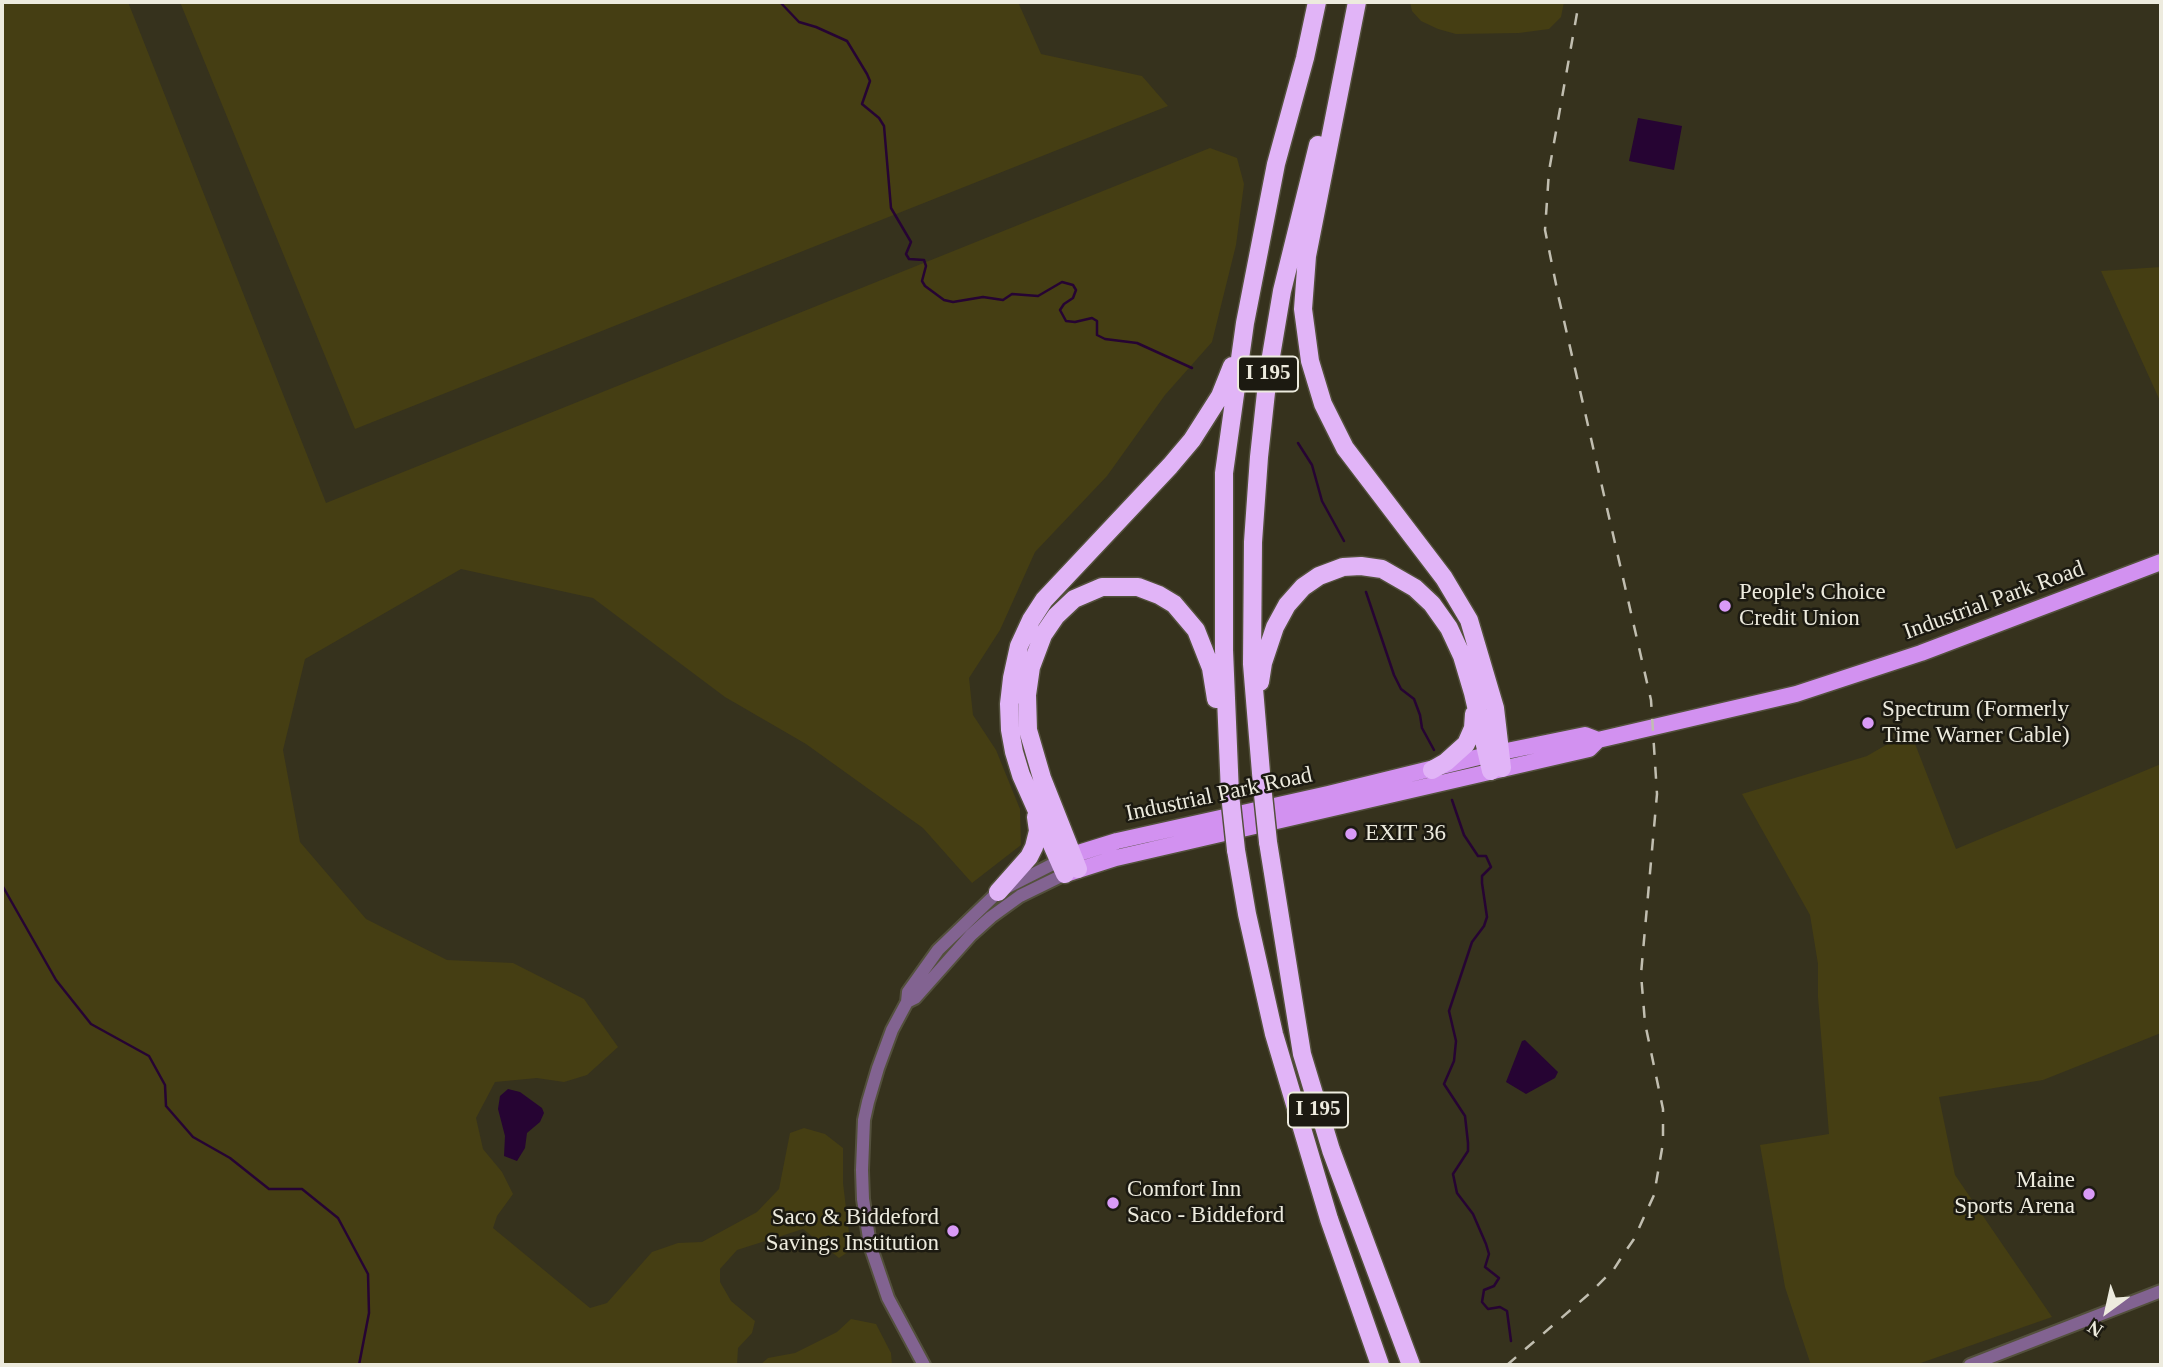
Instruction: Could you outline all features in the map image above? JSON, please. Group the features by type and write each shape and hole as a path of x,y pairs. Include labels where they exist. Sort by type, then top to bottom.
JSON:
{"highway":[{"name":"I 195","path":"1317,2 1305,58 1276,164 1245,323 1224,473 1224,650 1230,794 1247,914 1274,1034 1329,1219 1380,1365"},
{"name":"I 195","path":"1357,2 1349,41 1310,172 1282,290 1268,374 1253,542 1251,651 1268,842 1302,1054 1331,1150 1411,1365"},
{"path":"1349,41 1307,256 1303,309 1310,361 1323,404 1345,448 1444,578 1469,620 1489,685 1499,731 1495,761"},
{"path":"1068,865 1033,803 1017,764 1010,730 1010,686 1022,638 1044,600 1171,466 1192,440 1215,405 1226,382 1245,323"},
{"path":"1255,717 1263,663 1281,614 1292,598 1311,581 1343,567 1382,569 1408,582 1441,615 1455,640 1495,761"},
{"path":"1068,865 1030,743 1027,695 1035,654 1048,625 1064,607 1085,593 1119,585 1138,587 1174,604 1196,630 1215,686 1230,794"},
{"path":"1432,770 1456,753 1470,736 1474,723 1473,693"},
{"path":"999,892 1028,857 1037,840 1038,822 1033,803"}],"main road":[{"name":"Industrial Park Road","path":"1068,865 1117,841 1432,770 1589,749 1598,740 1834,683 2161,562"},
{"name":"Industrial Park Road","path":"1068,865 1116,858 1495,761"}],"street":[{"name":"Industrial Park Road","path":"924,1365 899,1322 883,1287 870,1245 863,1199 862,1154 868,1102 892,1030 907,1002 912,984 938,950 999,892 1068,865"},
{"name":"Industrial Park Road","path":"907,1002 915,998 971,934 1020,896 1068,865"},
{"path":"1970,1365 2161,1292"}],"shaded area":[{"path":"2,2 128,2 326,503 1210,148 1237,158 1244,184 1236,245 1212,342 1165,395 1107,476 1035,552 1000,630 969,678 973,715 996,750 1020,809 1021,845 972,883 923,828 806,744 725,697 593,598 461,569 305,659 283,750 300,842 366,919 447,960 513,963 584,999 618,1047 587,1075 564,1082 537,1078 495,1082 476,1118 483,1149 502,1172 513,1194 497,1216 493,1228 590,1308 607,1303 652,1252 678,1243 702,1242 757,1212 779,1189 790,1133 804,1128 825,1134 843,1148 843,1183 851,1250 839,1258 803,1229 737,1250 720,1269 720,1282 731,1301 755,1321 752,1333 738,1348 737,1365 2,1365"},
{"path":"180,2 1018,2 1041,54 1142,76 1168,106 355,429"},
{"path":"1410,2 1564,2 1561,17 1549,29 1519,33 1456,34 1421,21 1412,11"},
{"path":"1638,118 1682,126 1674,170 1629,161"},
{"path":"2161,267 2161,403 2101,271"},
{"path":"1910,731 1956,849 2161,764 2161,1033 2043,1080 1939,1097 1955,1175 2052,1317 1915,1365 1811,1365 1785,1287 1760,1145 1829,1134 1818,997 1818,964 1810,915 1742,794 1867,756"},
{"path":"1525,1040 1558,1072 1555,1078 1526,1094 1506,1082 1522,1041"},
{"path":"508,1089 520,1092 542,1108 544,1113 540,1122 527,1133 525,1148 517,1161 504,1156 505,1136 498,1109 500,1096"},
{"path":"851,1319 876,1324 891,1353 892,1365 760,1365 768,1358 795,1353 837,1332"}],"waterway":[{"path":"780,2 799,22 847,41 867,74 870,81 862,104 879,118 884,126 891,208 911,242 906,254 909,259 924,260 926,266 922,281 925,286 944,300 953,302 983,297 1003,300 1012,294 1038,296 1062,282 1073,285 1076,290 1073,298 1060,310 1066,321 1092,318 1097,321 1097,335 1105,339 1137,343 1192,368"},
{"path":"1298,443 1312,465 1322,501 1344,541"},
{"path":"1366,592 1394,675 1401,689 1414,699 1422,728 1434,750"},
{"path":"1452,800 1464,835 1478,856 1486,856 1491,867 1482,876 1487,917 1472,942 1449,1011 1456,1041 1454,1061 1444,1084 1465,1116 1468,1143 1468,1151 1453,1174 1457,1193 1473,1214 1486,1244 1489,1254 1485,1267 1499,1278 1494,1286 1484,1290 1482,1302 1488,1309 1500,1307 1507,1311 1511,1341"},
{"path":"2,885 56,980 91,1024 149,1056 165,1085 166,1106 193,1137 230,1158 269,1189 302,1189 338,1218 368,1274 369,1313 359,1365"}],"railway":[{"path":"1507,1365 1614,1269 1634,1239 1654,1195 1663,1143 1663,1109 1645,1023 1641,974 1657,794 1651,700 1545,230 1549,171 1579,2"}],"place":[{"name":"People's Choice Credit Union","path":"1725,606"},
{"name":"Spectrum (Formerly Time Warner Cable)","path":"1868,723"},
{"name":"EXIT 36","path":"1351,834"},
{"name":"Maine Sports Arena","path":"2089,1194"},
{"name":"Comfort Inn Saco - Biddeford","path":"1113,1203"},
{"name":"Saco & Biddeford Savings Institution","path":"953,1231"}]}
